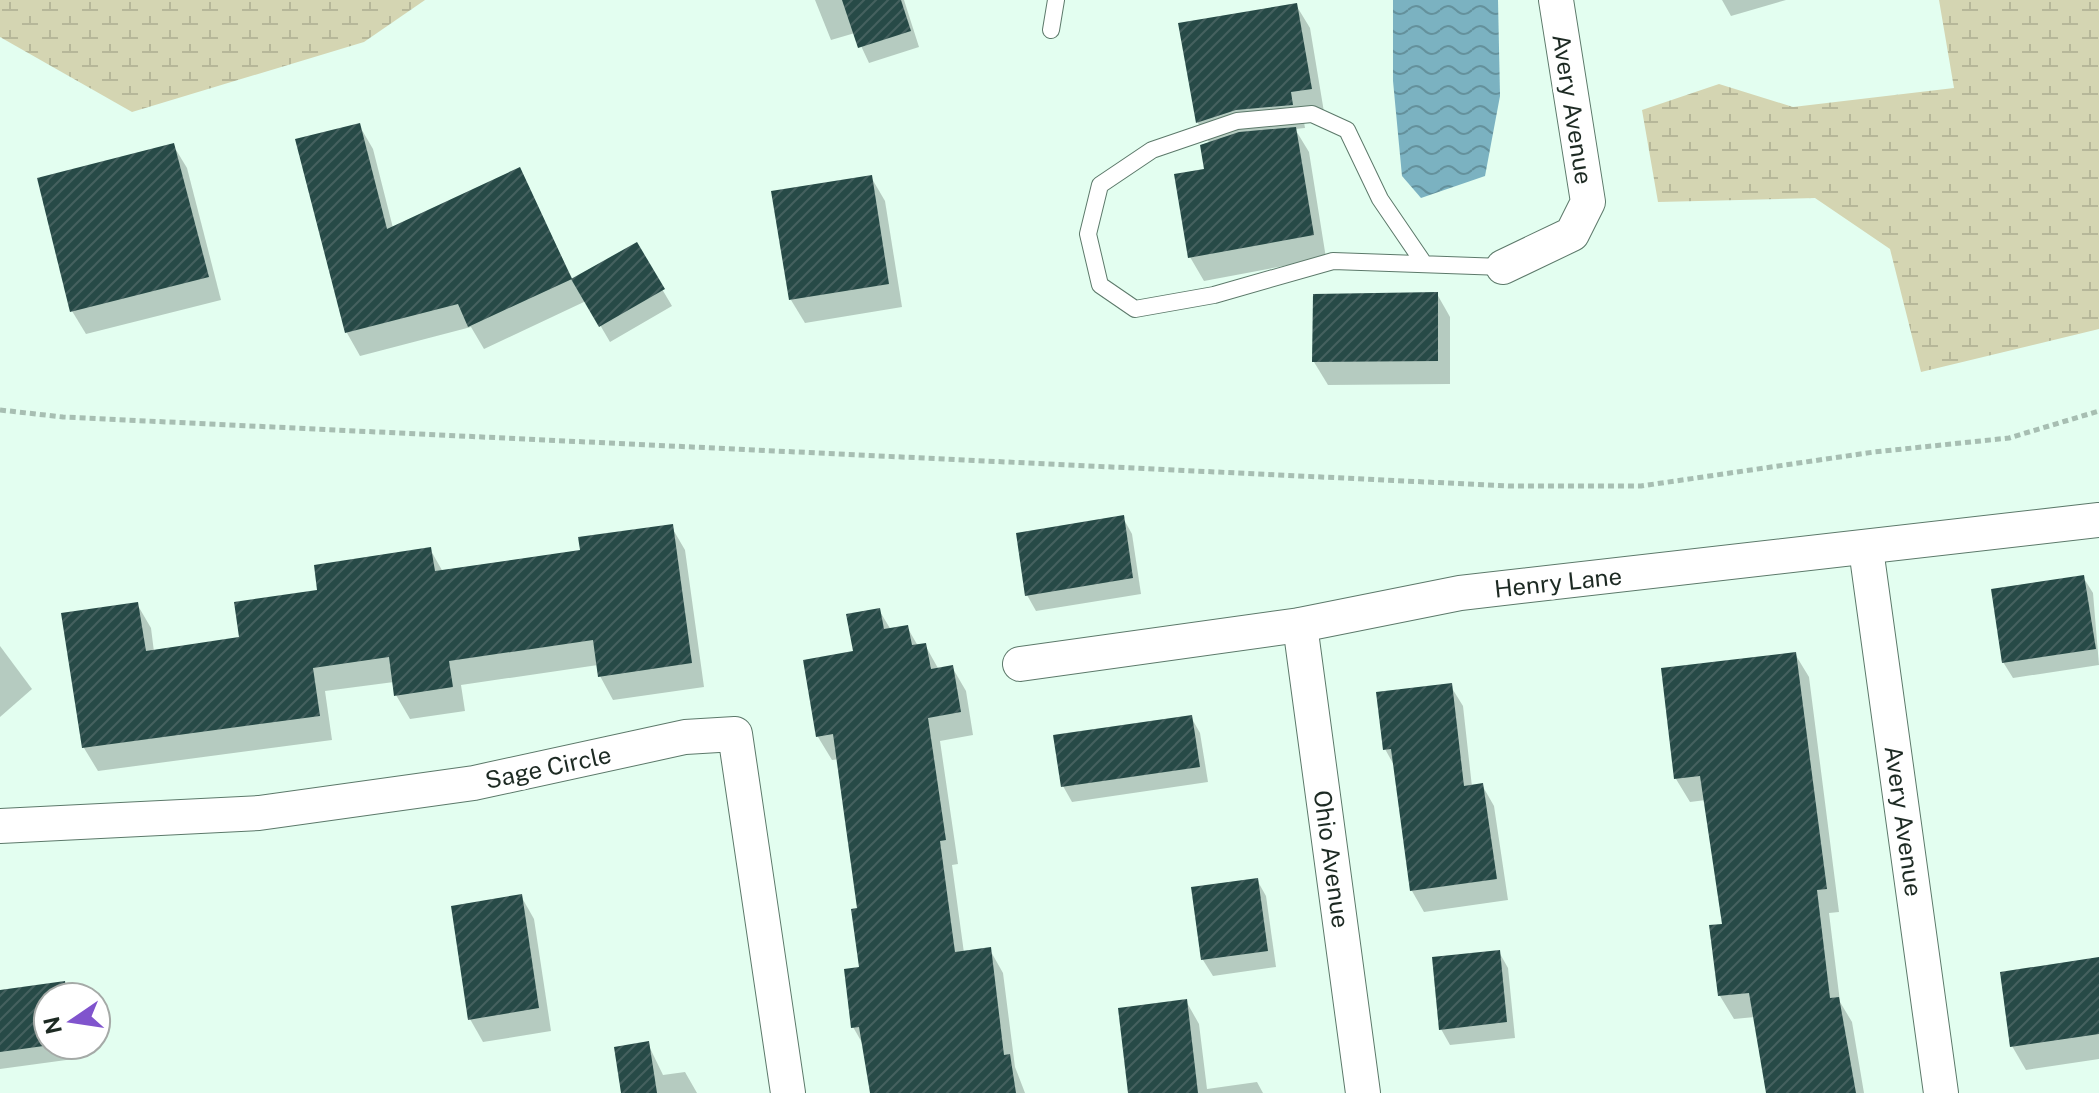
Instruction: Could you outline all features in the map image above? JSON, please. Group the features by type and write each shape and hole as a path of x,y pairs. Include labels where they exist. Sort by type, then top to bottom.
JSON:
{"street":[{"name":"Avery Avenue","path":"1503,267 1572,234 1588,202 1556,0"},
{"name":"Henry Lane","path":"1020,664 1300,625 1460,593 2099,520"},
{"name":"Avery Avenue","path":"1866,549 1941,1093"},
{"name":"Ohio Avenue","path":"1300,625 1363,1093"},
{"name":"Sage Circle","path":"0,826 259,813 474,783 685,737 735,734 788,1093"}],"lane":[{"path":"1051,30 1056,0"},
{"path":"1423,262 1380,199 1347,130 1312,114 1237,121 1152,150 1100,185 1088,234 1100,285 1135,309 1214,295 1333,261 1503,267"}],"path":[{"path":"0,410 110,420 1510,486 1627,486 1874,452 2009,438 2099,411"}],"green space":[{"path":"0,0 425,0 364,42 132,112 0,37"},
{"path":"1939,0 2099,0 2099,329 1921,372 1890,249 1815,198 1658,202 1642,110 1719,84 1793,107 1954,88"}],"water":[{"path":"1393,0 1498,0 1500,96 1485,176 1421,198 1402,176 1393,81"}],"building":[{"path":"842,0 901,0 911,31 858,48"},
{"path":"1297,3 1312,89 1291,92 1293,105 1236,110 1196,123 1178,23"},
{"path":"360,123 387,229 520,167 572,279 468,327 458,304 345,333 295,139"},
{"path":"1296,127 1314,235 1188,258 1174,174 1204,169 1200,145 1239,132"},
{"path":"174,143 209,277 70,312 37,178"},
{"path":"872,175 889,284 789,300 771,191"},
{"path":"637,242 665,289 599,327 571,279"},
{"path":"1438,292 1438,361 1312,362 1313,294"},
{"path":"1124,515 1133,578 1025,596 1016,533"},
{"path":"673,524 692,663 598,677 593,640 449,661 453,687 394,696 389,657 313,668 320,716 82,748 61,613 138,602 146,651 239,637 234,602 317,590 314,565 431,547 435,571 580,550 578,537"},
{"path":"2084,575 2096,649 2002,663 1991,589"},
{"path":"880,608 884,629 908,625 912,645 926,643 931,669 953,665 961,712 928,718 946,840 940,841 955,952 991,947 1004,1055 1010,1054 1016,1093 870,1093 859,1027 851,1028 844,969 859,967 851,909 857,908 833,734 816,737 803,660 853,651 846,614"},
{"path":"1796,652 1827,889 1817,890 1830,998 1839,997 1856,1093 1766,1093 1749,993 1718,996 1709,925 1722,924 1700,776 1674,779 1661,668"},
{"path":"1452,683 1464,786 1483,783 1497,879 1410,891 1391,749 1383,750 1376,692"},
{"path":"1192,715 1200,767 1061,787 1053,735"},
{"path":"1258,878 1268,951 1201,960 1191,887"},
{"path":"522,894 539,1008 468,1020 451,906"},
{"path":"1500,950 1507,1022 1439,1030 1432,957"},
{"path":"2099,957 2099,1034 2010,1047 2000,972"},
{"path":"32,986 32,1048 0,1052 0,990"},
{"path":"1187,999 1198,1093 1128,1093 1118,1008"},
{"path":"649,1041 657,1093 621,1093 614,1047"}]}
